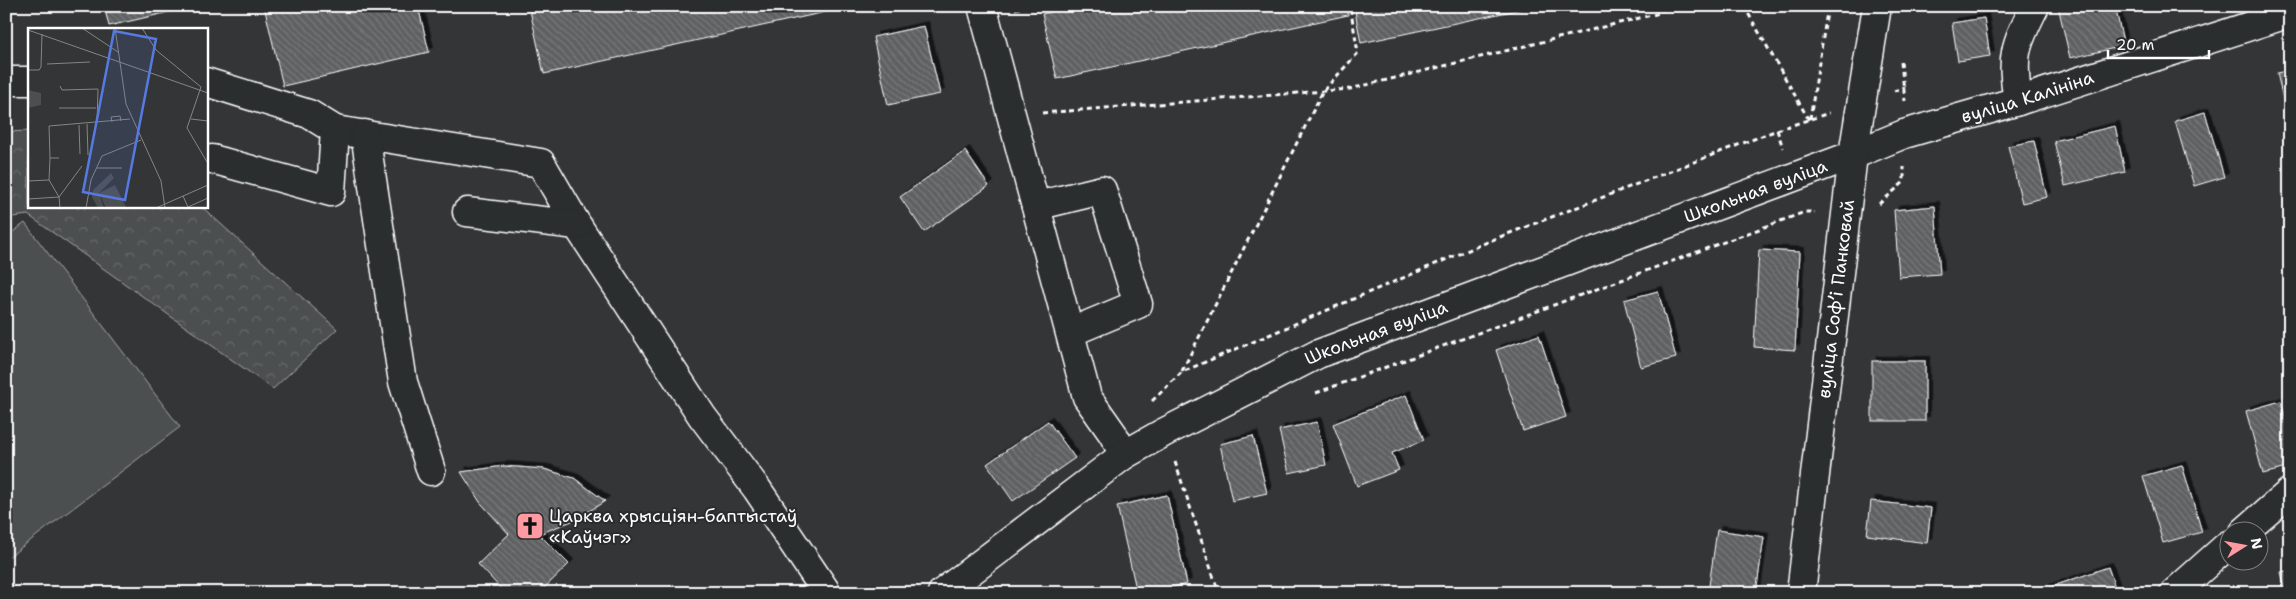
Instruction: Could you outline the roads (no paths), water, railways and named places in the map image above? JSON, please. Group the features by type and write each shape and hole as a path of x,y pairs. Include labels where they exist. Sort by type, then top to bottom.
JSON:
{"street":[{"path":"982,6 1087,397 1113,434 1124,455"},
{"name":"вуліца Софʼі Панковай","path":"1801,593 1853,155 1877,6"},
{"path":"2018,101 2013,67 2016,49 2018,40 2035,6"},
{"name":"вуліца Калініна","path":"1853,155 1904,134 2018,101 2290,13"},
{"path":"6,81 28,81"},
{"path":"208,83 309,114 335,130 542,164 578,225 702,416 756,489 827,593"},
{"path":"212,159 331,192 335,130"},
{"path":"365,134 403,382 431,471"},
{"name":"Школьная вуліца","path":"942,593 1124,455 1163,433 1318,354 1853,155"},
{"path":"1036,206 1102,190 1138,304 1071,332"},
{"path":"466,212 578,225"},
{"path":"2256,522 2290,492"},
{"path":"2174,593 2218,554"}],"place":[{"name":"Царква хрысціян-баптыстаў «Каўчэг»","path":"530,526"}]}
